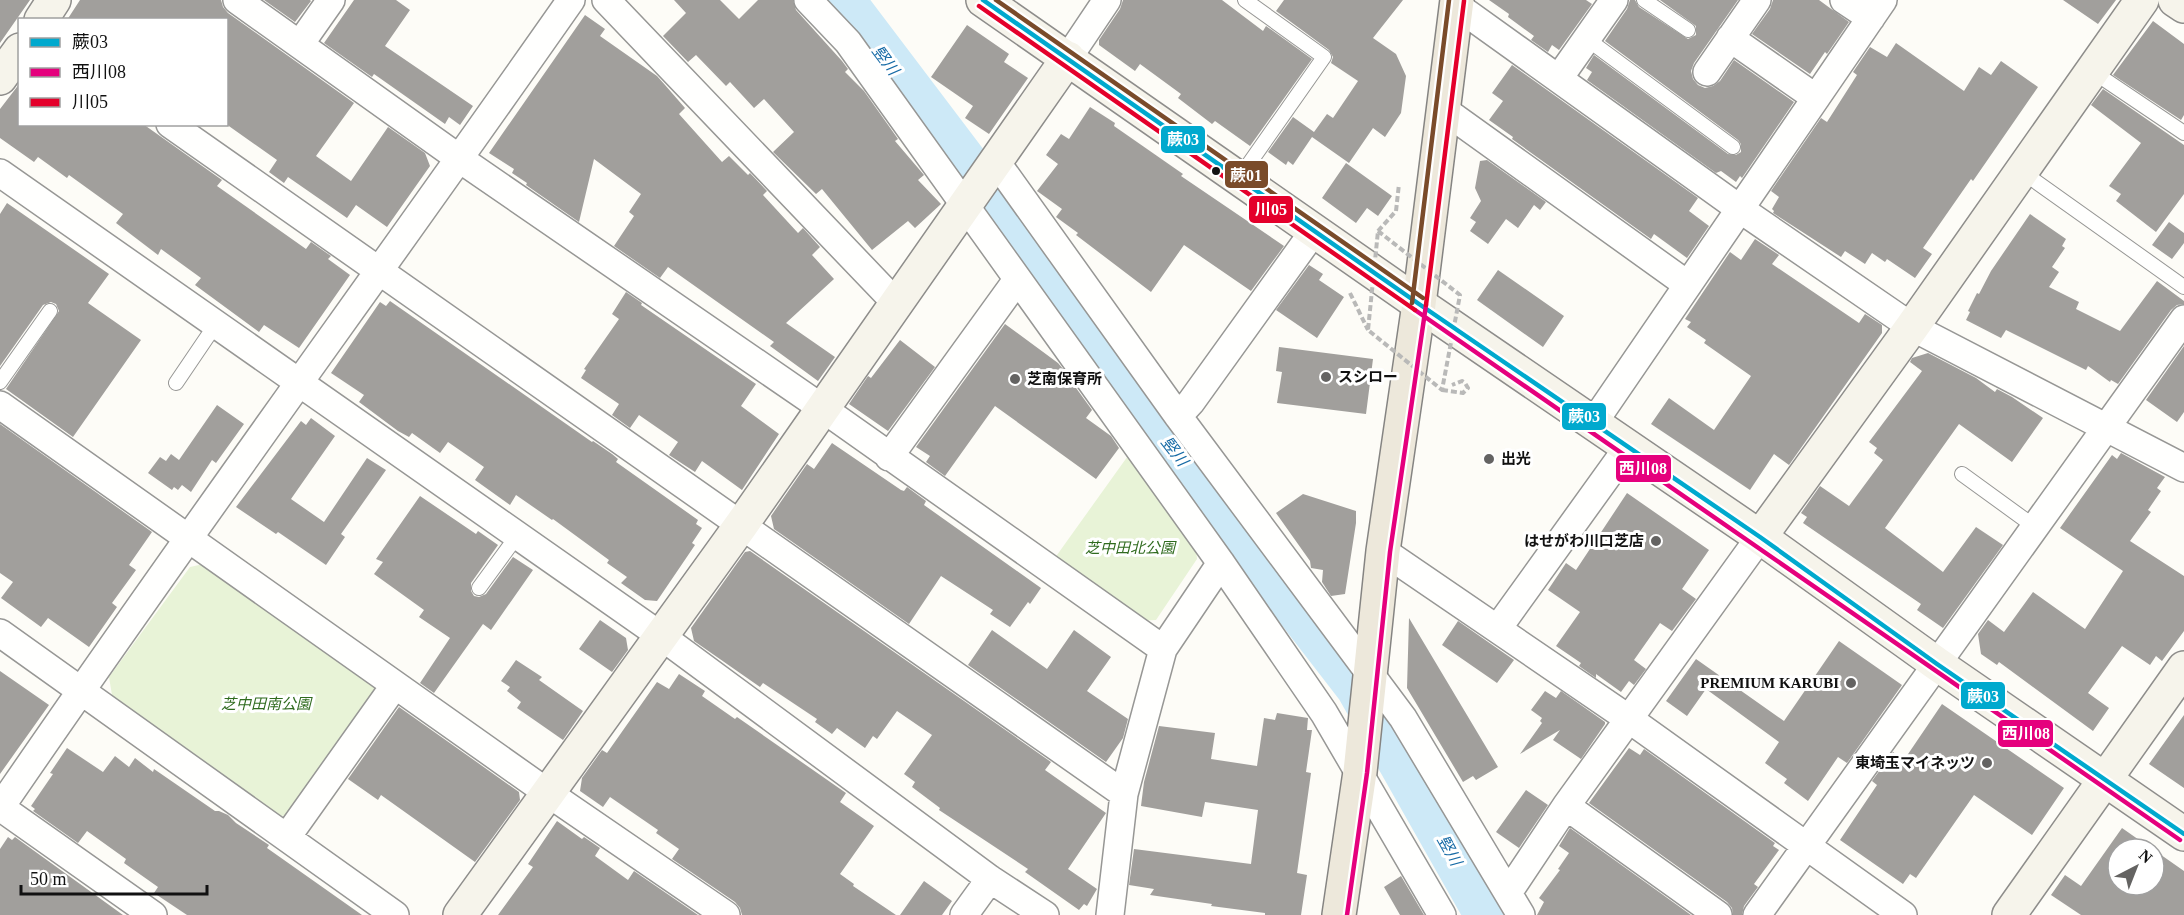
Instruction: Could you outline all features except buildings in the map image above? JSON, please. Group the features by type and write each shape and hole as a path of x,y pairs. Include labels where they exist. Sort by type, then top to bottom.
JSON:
{"main road":[{"path":"1339,915 1360,772 1383,550 1419,304 1457,3"}],"street":[{"path":"42,18 54,0"},
{"path":"237,0 460,159 822,408 1163,649"},
{"path":"300,44 331,0"},
{"path":"153,915 0,807 80,690 380,272 571,0"},
{"path":"606,0 896,303"},
{"path":"808,0 848,42 968,202 1017,280 1221,563 1324,712 1442,915"},
{"path":"983,0 1419,304 1629,446 1937,664 2184,834"},
{"path":"460,915 742,524 994,167 1107,0"},
{"path":"1559,78 1614,0"},
{"path":"1707,72 1757,0"},
{"path":"1594,422 1877,9 1844,0"},
{"path":"1514,904 1566,806 1912,327 2142,0"},
{"path":"2175,0 2184,6"},
{"path":"1457,3 1740,209 1912,327 2184,468"},
{"path":"1730,38 1816,98"},
{"path":"0,78 18,53"},
{"path":"1444,110 1688,285"},
{"path":"173,126 1124,794"},
{"path":"994,167 1403,718 1514,904"},
{"path":"0,173 661,636 990,879 1045,915"},
{"path":"1178,416 1191,402 1314,231"},
{"path":"890,457 1017,280"},
{"path":"1757,915 2184,319"},
{"path":"0,405 548,793 726,915"},
{"path":"1498,628 1629,446"},
{"path":"1383,550 1629,719 1903,915"},
{"path":"1110,915 1124,794 1163,649 1221,563"},
{"path":"0,633 395,915"},
{"path":"2009,915 2184,669"},
{"path":"287,837 395,685"},
{"path":"1566,806 1718,915"},
{"path":"964,915 990,879"}],"lane":[{"path":"1239,178 1324,57 1245,0"},
{"path":"1644,0 1688,30"},
{"path":"1587,39 1733,147"},
{"path":"2092,71 2184,133"},
{"path":"2021,171 2184,287"},
{"path":"0,382 50,311"},
{"path":"176,383 216,324"},
{"path":"1962,474 2035,527"},
{"path":"479,588 517,536"}],"path":[{"path":"1368,330 1378,231 1396,211 1399,184"},
{"path":"1378,231 1460,295 1442,390"},
{"path":"1348,287 1368,330 1442,390 1463,393 1468,388 1462,381 1452,385"}],"green space":[{"name":"芝中田北公園","path":"1130,453 1196,545 1197,559 1156,620 1136,621 1052,562"},
{"name":"芝中田南公園","path":"208,563 381,691 294,814 281,816 112,695 109,677 190,567"}],"waterway":[{"name":"竪川","path":"841,0 1017,231 1121,381 1358,687 1487,915"}],"transit line":[{"name":"蕨03","path":"983,0 1419,304 1760,537 1937,664 2184,834"},
{"name":"蕨01","path":"996,0 1423,298"},
{"name":"蕨01","path":"1412,303 1449,0"},
{"name":"川05","path":"1426,305 1464,1"},
{"name":"川05","path":"979,6 1415,310"},
{"name":"西川08","path":"1347,915 1367,773 1390,552 1426,305"},
{"name":"西川08","path":"1415,310 2180,840"}],"place":[{"name":"スシロー","path":"1326,377"},
{"name":"芝南保育所","path":"1015,379"},
{"name":"出光","path":"1489,459"},
{"name":"はせがわ川口芝店","path":"1656,541"},
{"name":"PREMIUM KARUBI","path":"1851,683"},
{"name":"東埼玉マイネッツ","path":"1987,763"}]}
